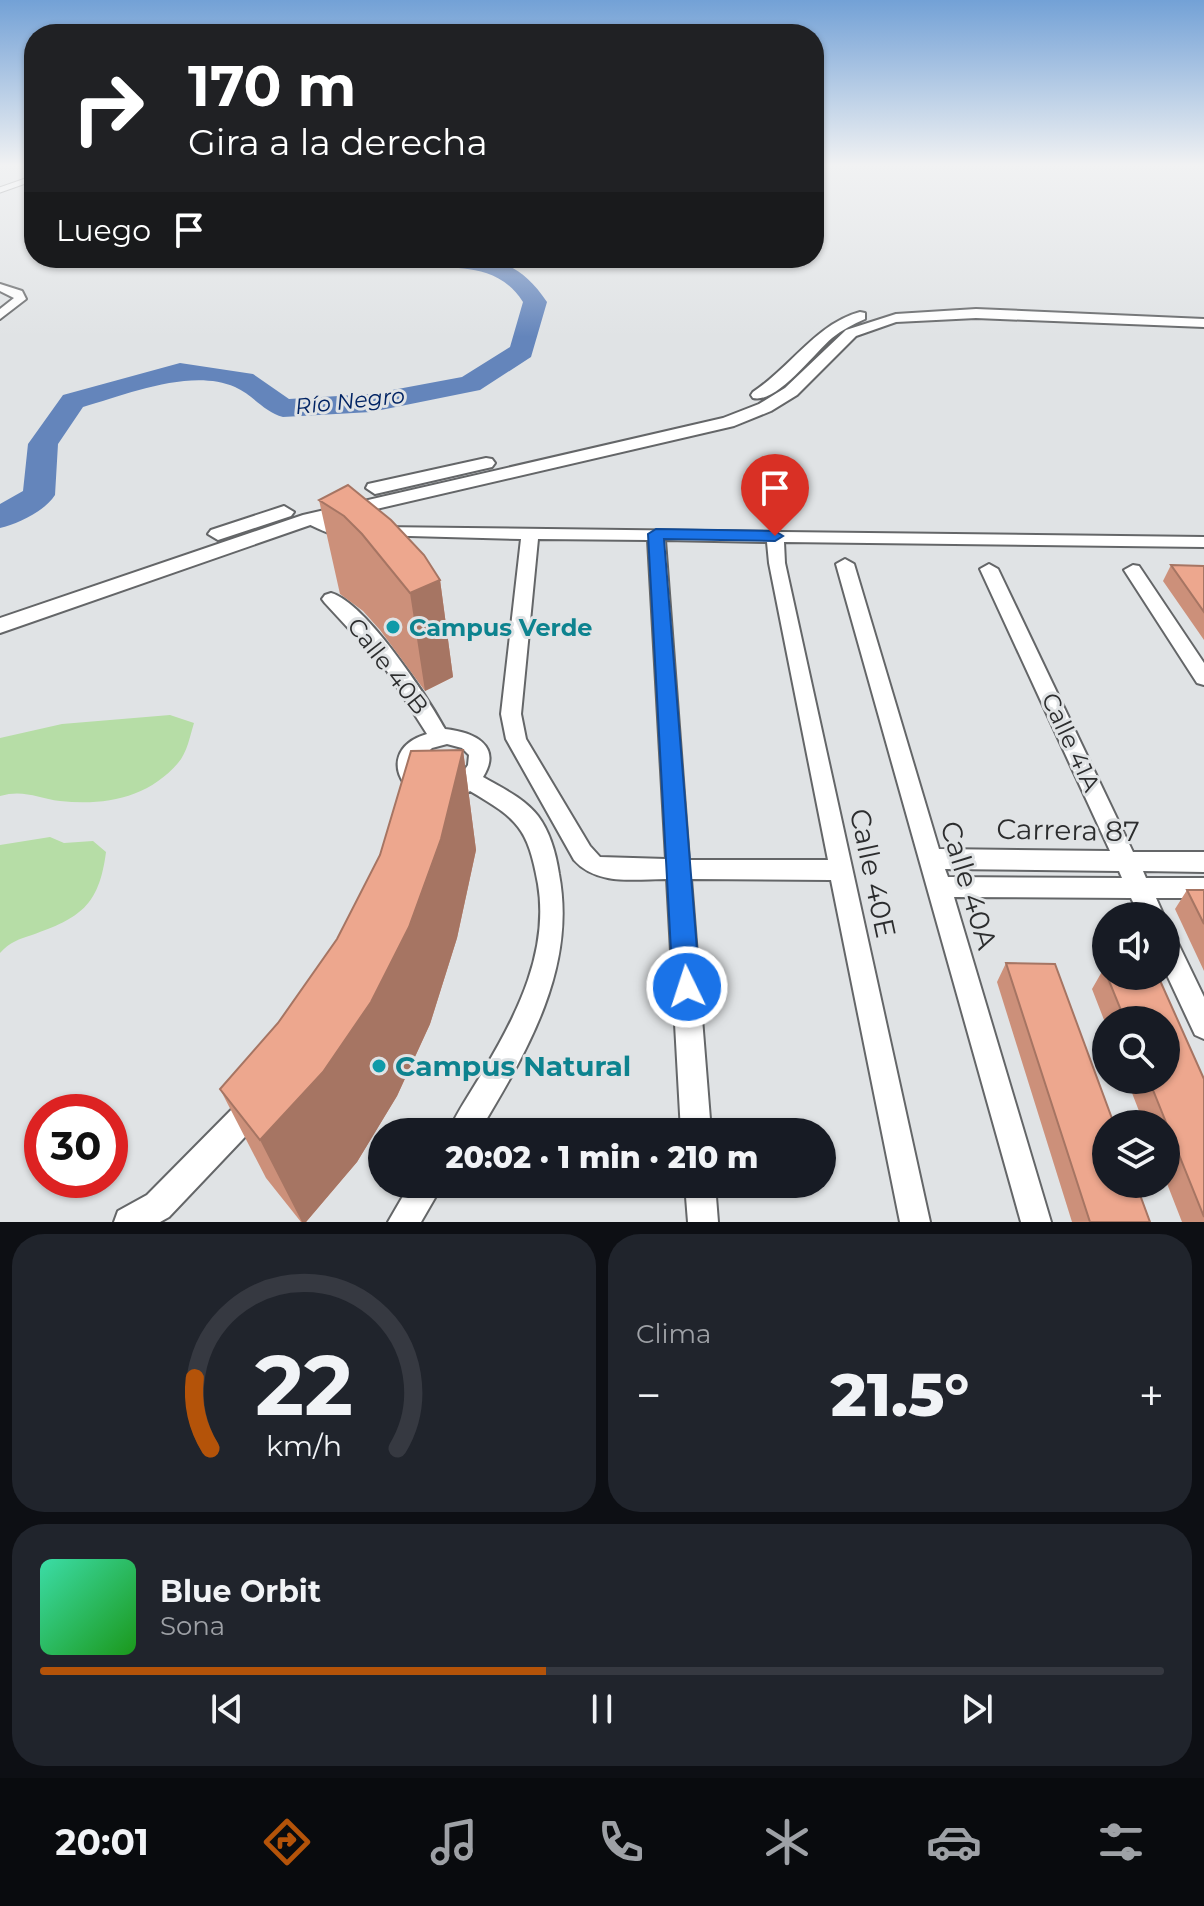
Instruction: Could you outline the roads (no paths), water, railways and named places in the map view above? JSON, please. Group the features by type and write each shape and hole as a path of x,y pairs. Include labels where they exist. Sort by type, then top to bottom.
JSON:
{"street":[{"path":"0,287 18,293 20,299 0,315"},
{"path":"0,610 315,503 726,409 776,386 827,331 859,316 939,307 1204,316"},
{"path":"0,626 310,519 728,422 763,409 781,398 851,333 883,322 913,317 979,315 1204,323"},
{"path":"310,519 335,530 351,531 1204,542"},
{"path":"530,533 511,695 516,739 582,853 592,864 605,869 841,870"},
{"path":"656,534 695,1118"},
{"name":"Calle 40E","path":"775,536 777,563 915,1222"},
{"name":"Calle 40A","path":"845,564 1036,1222"},
{"name":"Calle 41A","path":"989,569 1146,902"},
{"path":"1133,570 1204,678"},
{"name":"Calle 40B","path":"331,599 358,622 384,653 426,711 439,737"},
{"path":"439,737 461,738 477,748 480,764 471,781 457,789 440,793 424,790 412,782 406,770 409,757 418,746 439,737"},
{"path":"471,781 522,815 531,825 542,848 555,907 546,971 512,1049 471,1118"},
{"name":"Carrera 87","path":"930,859 1204,862"},
{"path":"939,887 1204,888"},
{"path":"1180,975 1204,1026"},
{"path":"129,1222 164,1214 269,1090"},
{"path":"403,1222 419,1198"},
{"path":"701,1198 703,1222"}],"waterway":[{"name":"Río Negro","path":"0,518 39,495 43,444 73,401 180,371 243,380 283,408 371,403 470,384 522,351 535,302 517,279 498,268"}],"place":[{"name":"Campus Verde","path":"393,627"},
{"name":"Campus Natural","path":"379,1066"}]}
